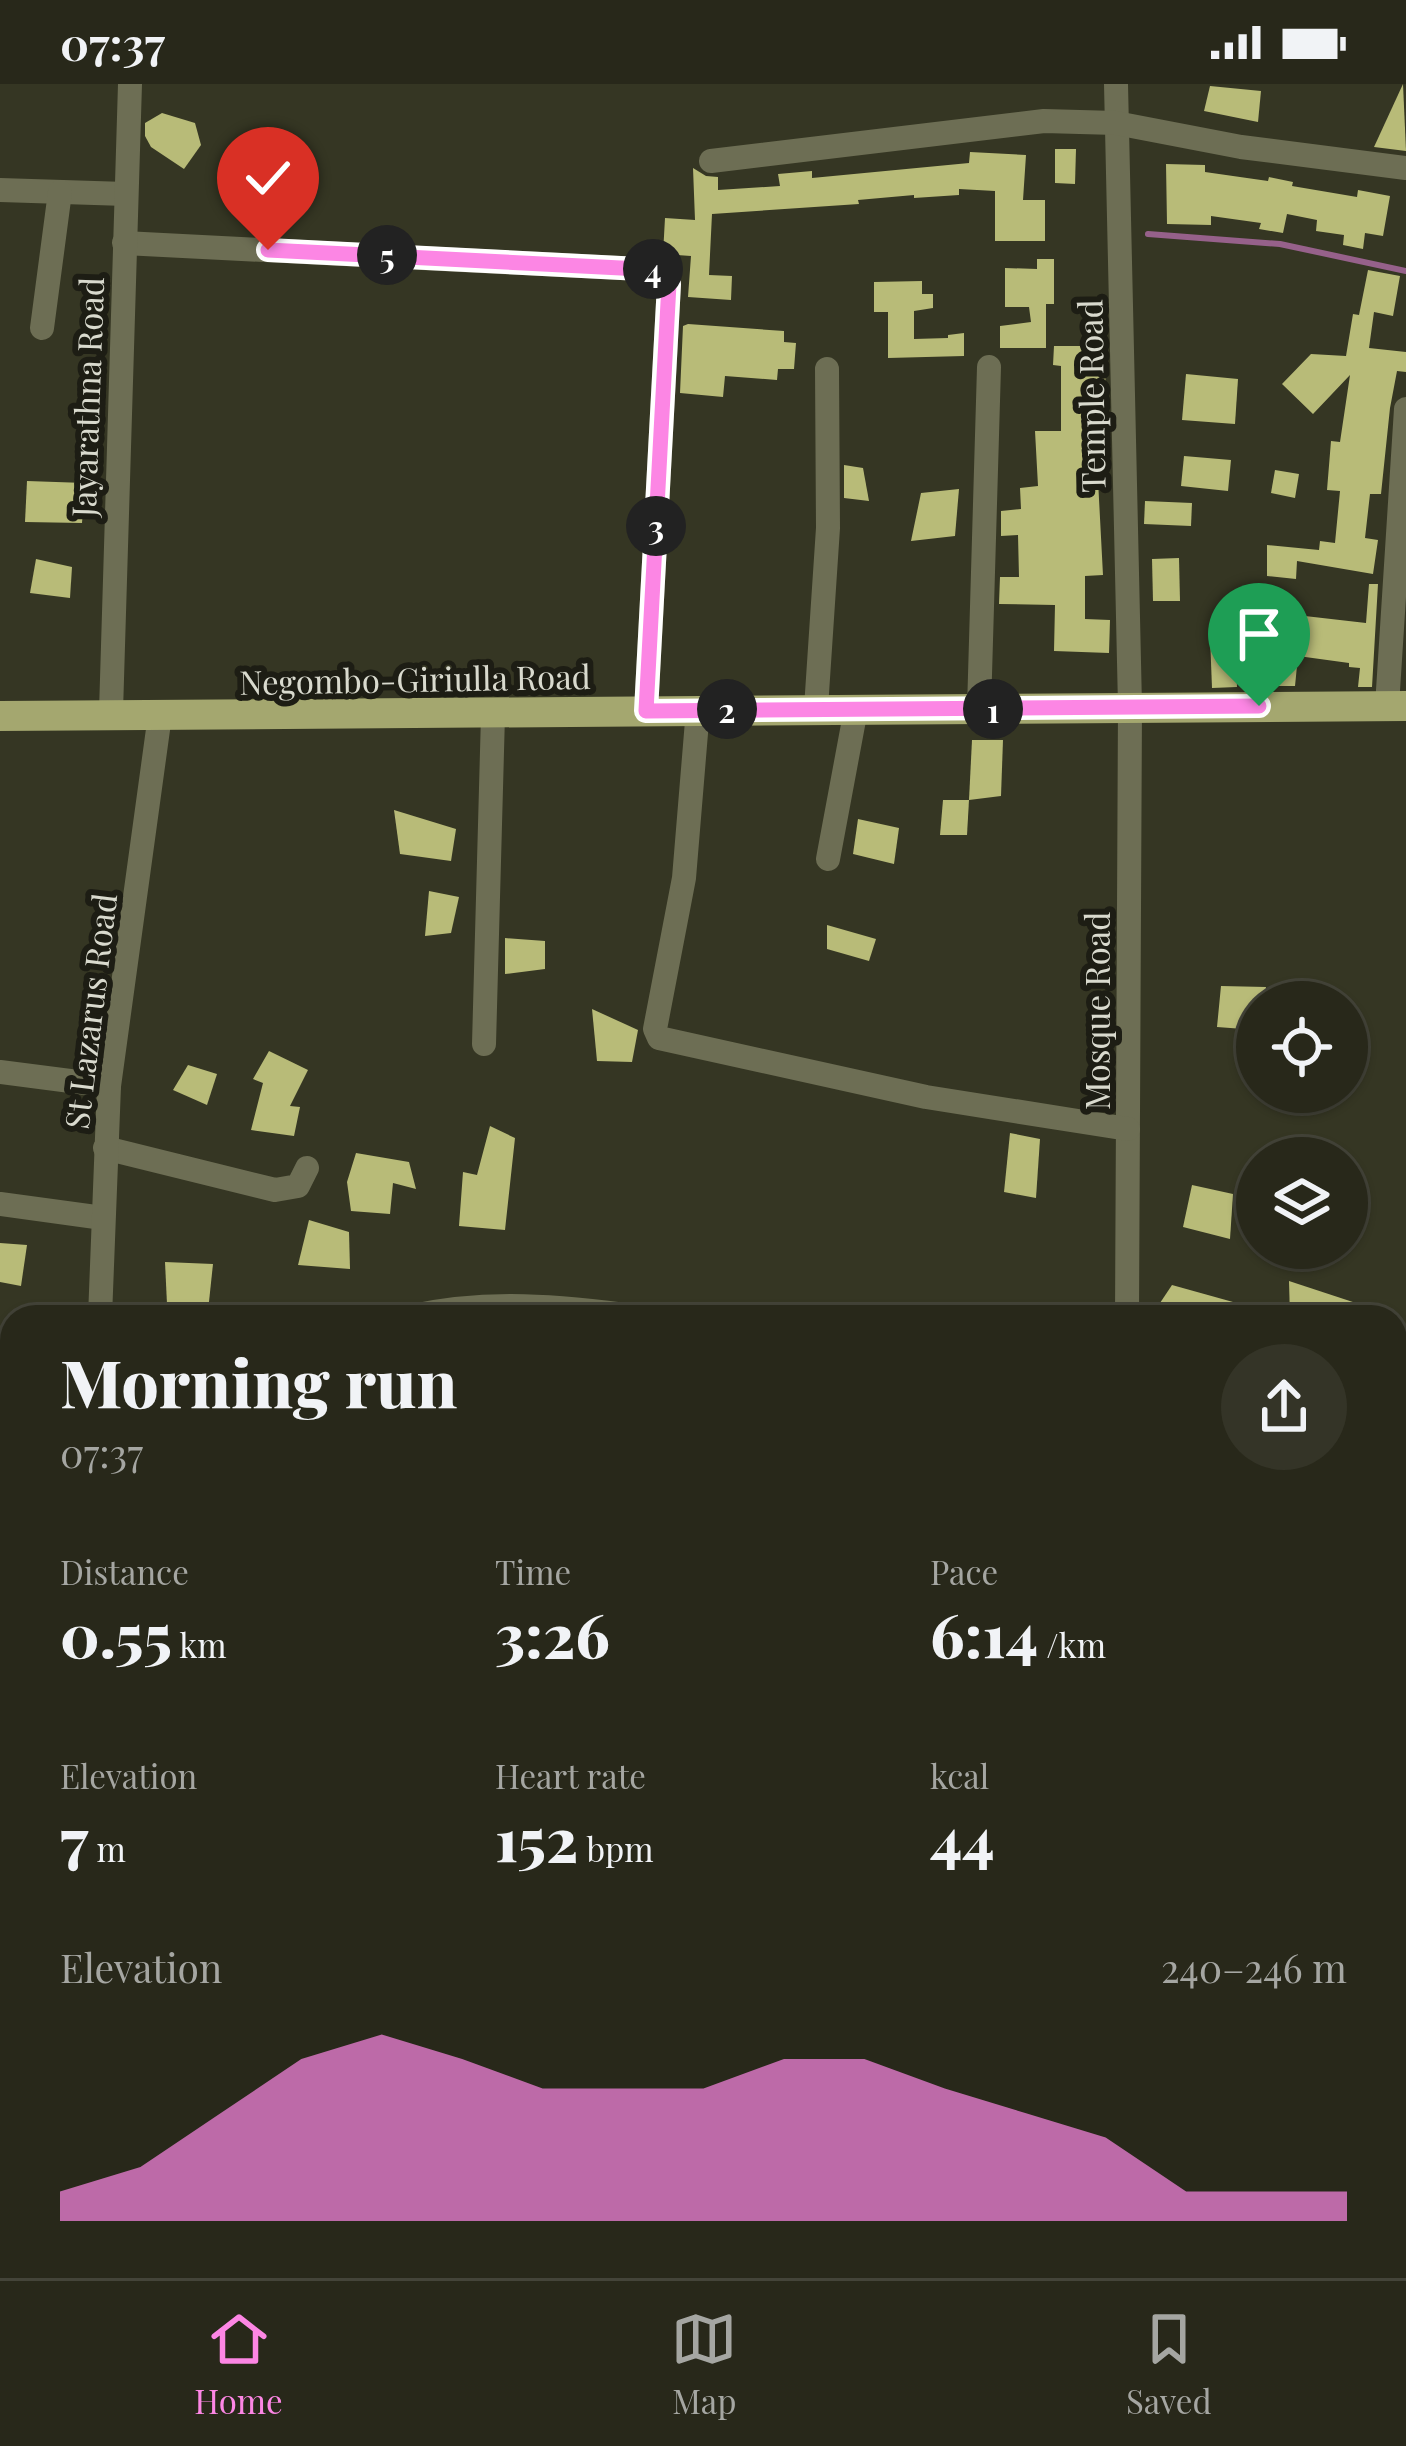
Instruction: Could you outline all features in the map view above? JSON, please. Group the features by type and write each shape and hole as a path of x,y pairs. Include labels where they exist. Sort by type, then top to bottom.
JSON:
{"main road":[{"name":"Negombo-Giriulla Road","path":"0,716 1397,706"}],"street":[{"name":"Jayarathna Road","path":"111,712 130,84"},
{"name":"Temple Road","path":"1116,84 1130,706"},
{"path":"711,161 1044,121 1116,124 1240,147 1406,168"},
{"path":"0,190 126,194"},
{"path":"42,328 60,192"},
{"path":"124,243 660,270 669,284 646,711"},
{"path":"979,710 989,367"},
{"path":"816,708 828,528 827,369"},
{"path":"1397,706 1406,409"},
{"name":"Mosque Road","path":"1127,1305 1130,706"},
{"path":"698,709 683,878 655,1029 659,1039 926,1097 1128,1129"},
{"path":"828,860 856,709"},
{"name":"St Lazarus Road","path":"104,1305 109,1085 160,715"},
{"path":"484,1044 493,715"},
{"path":"0,1072 109,1085"},
{"path":"105,1148 274,1190 298,1186 307,1168"},
{"path":"0,1204 103,1218"}],"building":[{"path":"1403,84 1406,151 1374,147"},
{"path":"1210,86 1261,91 1258,122 1204,111"},
{"path":"162,113 195,123 201,145 184,169 151,147 145,136 145,123"},
{"path":"1055,149 1076,149 1075,184 1055,183"},
{"path":"970,152 1026,155 1023,200 1045,200 1045,241 995,241 995,191 959,189 959,195 712,214 709,275 732,276 731,300 688,297 691,256 663,254 665,218 695,220 693,168 718,177 718,190 780,186 778,174 812,171 812,178 969,163"},
{"path":"1166,164 1205,165 1205,172 1268,181 1269,177 1293,182 1292,186 1357,197 1358,190 1390,196 1383,236 1365,233 1363,249 1343,245 1344,235 1316,231 1317,220 1287,214 1283,233 1259,229 1261,223 1211,216 1211,225 1167,224"},
{"path":"1037,259 1054,259 1054,304 1046,304 1046,348 1000,348 1000,326 1031,322 1029,307 1005,307 1005,268 1037,269"},
{"path":"1368,270 1400,276 1393,316 1374,312 1369,348 1406,352 1406,372 1397,371 1390,408 1381,494 1370,494 1365,538 1378,540 1373,574 1297,561 1296,579 1267,576 1267,545 1319,550 1320,541 1335,543 1340,491 1327,490 1331,441 1340,442 1350,375 1313,414 1282,384 1311,354 1346,356 1353,314 1359,315"},
{"path":"922,281 922,294 933,294 933,308 914,311 914,339 964,333 964,356 888,358 888,312 874,312 874,282"},
{"path":"683,326 784,331 784,342 796,343 794,369 778,369 777,380 725,376 723,397 680,393"},
{"path":"1054,346 1105,346 1106,423 1095,423 1103,575 1085,576 1085,619 1110,620 1109,653 1054,651 1055,605 999,604 1000,577 1019,577 1018,535 1001,536 1001,511 1021,509 1020,488 1038,486 1035,431 1061,431 1061,366 1053,365"},
{"path":"1186,374 1238,379 1235,424 1182,420"},
{"path":"1184,456 1231,460 1228,491 1181,486"},
{"path":"844,465 863,468 869,501 844,498"},
{"path":"1275,470 1299,474 1295,498 1271,493"},
{"path":"27,481 85,483 82,523 25,522"},
{"path":"959,489 955,536 911,541 921,493"},
{"path":"1145,501 1192,503 1191,526 1144,524"},
{"path":"1179,558 1180,601 1153,601 1152,559"},
{"path":"36,559 72,567 70,598 30,593"},
{"path":"1369,584 1378,584 1372,687 1358,687 1360,668 1349,667 1349,663 1298,656 1295,686 1266,686 1270,612 1366,623"},
{"path":"1235,635 1237,687 1212,688 1210,636"},
{"path":"972,740 1003,740 1001,796 969,800"},
{"path":"943,800 969,800 967,835 940,835"},
{"path":"394,810 456,829 451,861 400,854"},
{"path":"858,819 899,828 894,864 853,854"},
{"path":"429,891 459,897 451,933 425,936"},
{"path":"827,925 876,939 869,961 827,949"},
{"path":"505,938 545,941 545,969 505,974"},
{"path":"1221,986 1236,986 1236,1028 1217,1027"},
{"path":"592,1009 638,1030 632,1062 597,1061"},
{"path":"269,1051 308,1070 290,1106 300,1107 294,1136 251,1130 263,1083 253,1079"},
{"path":"188,1065 217,1074 207,1105 173,1090"},
{"path":"490,1126 515,1138 505,1230 459,1226 463,1172 477,1175"},
{"path":"1010,1133 1040,1139 1036,1198 1004,1192"},
{"path":"356,1153 409,1162 416,1189 393,1183 390,1214 351,1211 347,1182"},
{"path":"1192,1185 1233,1194 1230,1239 1183,1227"},
{"path":"309,1220 349,1232 350,1269 298,1265"},
{"path":"0,1243 27,1245 21,1286 0,1282"},
{"path":"165,1262 213,1264 209,1305 167,1304"},
{"path":"1289,1281 1362,1305 1290,1305"},
{"path":"1172,1285 1233,1302 1232,1305 1159,1305"}],"waterway":[{"path":"1148,234 1280,244 1406,271"}],"route":[{"path":"268,250 660,270 669,284 646,711 1259,706"}]}
